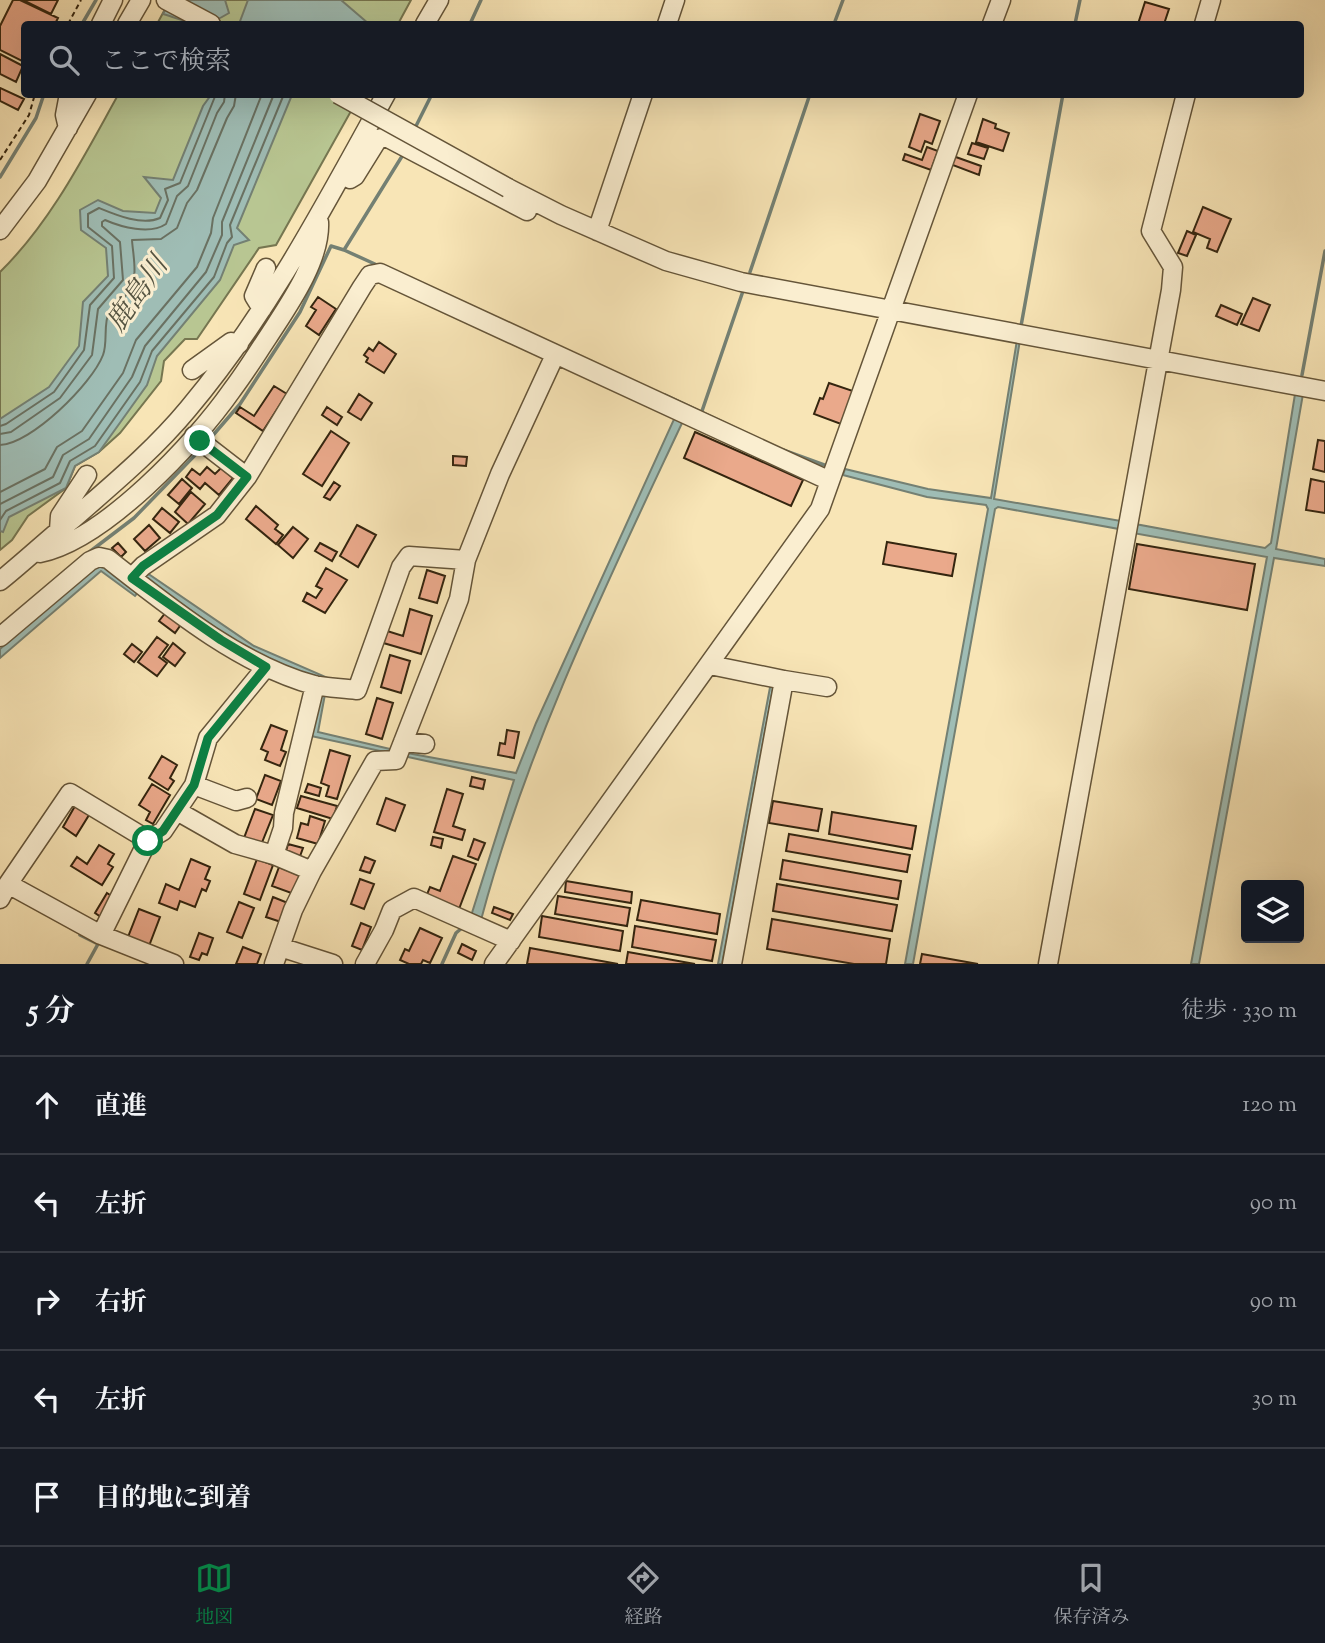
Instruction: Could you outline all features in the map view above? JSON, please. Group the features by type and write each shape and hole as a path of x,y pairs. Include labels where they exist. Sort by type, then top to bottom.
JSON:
{"street":[{"path":"102,21 113,0"},
{"path":"129,21 141,0"},
{"path":"166,0 205,21"},
{"path":"427,21 439,0"},
{"path":"668,21 675,0"},
{"path":"993,21 1001,0"},
{"path":"1206,21 1211,0"},
{"path":"68,98 65,115 68,128"},
{"path":"0,230 37,181 85,98"},
{"path":"345,98 561,215 666,261 741,282 1325,391"},
{"path":"0,581 134,467 188,410 239,344 262,309 337,186 384,98"},
{"path":"597,232 642,98"},
{"path":"494,964 820,509 967,98"},
{"path":"1048,964 1173,267 1151,231 1185,98"},
{"path":"337,186 355,176 378,139 386,137 483,190 554,224 561,215"},
{"path":"33,554 49,551 94,529 201,442 294,298 308,267 319,232 318,215"},
{"path":"262,309 254,296 265,268"},
{"path":"138,582 143,566 217,515 247,477 370,275 380,273 830,481"},
{"path":"192,370 231,342 239,344"},
{"path":"400,749 458,599 467,559 500,474 555,355"},
{"path":"201,442 247,477"},
{"path":"59,530 60,516 87,475"},
{"path":"0,637 90,561 99,557 108,559 221,640 266,667 322,686 357,690 401,567 409,556 467,559"},
{"path":"710,666 827,687"},
{"path":"101,935 148,841 163,831 194,785 208,738 266,667"},
{"path":"732,964 784,680"},
{"path":"274,855 322,686"},
{"path":"333,964 277,956 293,910 374,761 400,749 425,744"},
{"path":"194,785 236,801 247,798"},
{"path":"148,841 70,793 4,892 171,964"},
{"path":"177,811 235,844 274,855 312,871"},
{"path":"365,964 384,930 391,910 414,898 511,941"}],"path":[{"path":"70,21 81,0"},
{"path":"0,160 29,115 34,98"}],"green space":[{"path":"170,0 280,0 270,21 159,21"},
{"path":"319,0 411,0 400,21 309,21"},
{"path":"116,98 238,98 178,239 0,459 0,272 35,232 79,165"},
{"path":"275,98 358,98 276,245 259,248 197,339 185,339 164,361 161,381 120,433 99,452 75,466 66,488 28,516 12,540 0,550 0,506"}],"water":[{"path":"170,0 225,0 229,13 214,21 186,21 163,14"},
{"path":"248,0 341,0 366,21 240,21"},
{"name":"鹿島川","path":"209,98 291,98 237,228 249,240 234,245 220,280 157,356 147,385 99,452 75,466 66,488 9,517 3,532 0,531 0,419 49,387 79,346 83,302 108,276 106,248 81,230 80,210 98,200 123,211 155,213 161,198 144,177 173,180 203,106"},
{"path":"1017,340 1020,340 994,499 1121,521 1119,529 998,507 995,509 913,964 905,964 988,509 986,505 927,497 843,475 845,469 928,489 991,498"},
{"path":"1295,394 1303,394 1276,549 1325,559 1325,566 1274,558 1199,964 1191,964 1267,557 1133,533 1135,524 1265,548 1271,543"},
{"path":"675,417 683,421 598,604 545,728 521,791 481,920 471,916 514,780 311,736 321,680 251,652 148,581 135,596 101,571 0,658 0,649 98,565 147,573 254,646 328,678 318,732 407,753 516,773 536,723"},
{"path":"771,682 774,683 722,964 718,964"}],"building":[{"path":"13,0 20,0 58,18 56,21 21,21 21,60 0,50 0,26"},
{"path":"23,0 58,0 51,14"},
{"path":"1145,2 1169,9 1165,21 1139,21"},
{"path":"0,54 21,65 16,82 0,74"},
{"path":"0,88 24,99 18,110 0,101"},
{"path":"920,114 940,121 932,144 925,141 921,152 909,147"},
{"path":"983,119 996,124 995,128 1009,133 1003,151 976,142"},
{"path":"972,143 988,148 984,159 968,154"},
{"path":"927,147 938,151 931,170 903,160 905,154 922,160"},
{"path":"953,156 981,166 979,175 950,164"},
{"path":"1203,207 1231,219 1217,252 1207,248 1210,239 1193,232"},
{"path":"1187,231 1196,235 1187,256 1178,253"},
{"path":"318,297 336,309 319,335 306,326 316,310 311,307"},
{"path":"1253,298 1270,305 1259,331 1241,324"},
{"path":"1221,305 1242,314 1237,325 1216,316"},
{"path":"379,342 396,354 384,373 366,362 368,358 364,355 369,348 373,351"},
{"path":"829,383 853,391 841,424 814,414"},
{"path":"274,386 287,394 263,431 236,413 240,407 254,416"},
{"path":"359,394 372,403 361,420 348,412"},
{"path":"327,407 342,417 337,425 322,415"},
{"path":"331,431 349,443 322,486 303,474"},
{"path":"695,432 803,480 791,506 684,458"},
{"path":"1318,440 1325,441 1325,472 1313,469"},
{"path":"453,456 467,457 466,466 453,465"},
{"path":"207,467 215,474 221,468 233,478 219,495 205,483 200,489 186,477 192,469 200,475"},
{"path":"182,479 192,488 179,504 168,495"},
{"path":"1311,479 1325,482 1325,513 1306,510"},
{"path":"334,482 340,486 330,500 324,497"},
{"path":"191,492 205,504 188,524 175,512"},
{"path":"256,506 278,525 275,529 283,535 276,544 246,519"},
{"path":"162,508 179,522 170,533 153,519"},
{"path":"149,525 160,538 145,551 134,539"},
{"path":"357,525 376,535 358,567 340,556"},
{"path":"293,527 308,539 293,558 278,545"},
{"path":"887,542 956,554 952,576 883,564"},
{"path":"118,543 126,552 121,557 112,548"},
{"path":"320,543 337,552 332,561 315,551"},
{"path":"1137,544 1255,564 1247,610 1129,589"},
{"path":"326,568 347,580 325,613 303,601 307,593 316,598 322,589 316,586"},
{"path":"427,570 445,576 437,603 419,598"},
{"path":"410,609 432,616 421,654 380,642 384,630 403,636"},
{"path":"166,612 182,623 175,633 159,621"},
{"path":"157,637 168,645 159,657 167,663 157,676 138,662"},
{"path":"173,643 185,653 175,666 163,657"},
{"path":"132,644 142,652 134,662 124,654"},
{"path":"390,655 410,661 401,693 381,687"},
{"path":"377,698 393,703 382,739 366,734"},
{"path":"271,725 287,731 281,750 286,752 280,766 265,760 268,752 261,749"},
{"path":"507,730 519,732 514,758 498,755 500,743 505,744"},
{"path":"330,750 350,756 337,799 326,796 329,786 321,783"},
{"path":"162,756 177,765 170,778 174,781 168,790 149,778"},
{"path":"265,775 281,781 272,805 256,799"},
{"path":"472,777 485,780 483,789 470,786"},
{"path":"152,784 170,795 153,824 146,820 150,812 139,805"},
{"path":"308,784 321,788 319,796 305,792"},
{"path":"447,789 463,794 453,826 465,830 462,840 434,832"},
{"path":"301,796 337,806 333,819 297,808"},
{"path":"386,798 405,805 395,831 377,824"},
{"path":"773,801 822,809 818,831 769,823"},
{"path":"75,806 89,815 76,836 63,827"},
{"path":"255,809 273,815 261,845 244,838"},
{"path":"832,812 916,826 912,849 829,834"},
{"path":"310,816 325,821 318,844 297,838 301,823 308,825"},
{"path":"789,834 910,855 907,872 786,851"},
{"path":"433,837 443,839 441,848 431,845"},
{"path":"474,839 485,843 478,860 468,856"},
{"path":"288,844 303,848 299,859 285,855"},
{"path":"99,845 114,854 108,864 113,867 102,885 71,866 77,857 87,864"},
{"path":"453,856 476,864 459,909 426,897 430,887 440,891"},
{"path":"365,857 375,861 370,873 360,870"},
{"path":"191,859 210,867 205,879 210,881 206,891 202,889 195,907 180,901 177,910 159,903 166,884 179,890"},
{"path":"257,859 273,865 260,900 244,894"},
{"path":"783,860 901,881 898,899 780,879"},
{"path":"279,867 301,876 294,894 272,886"},
{"path":"360,879 374,884 364,909 351,904"},
{"path":"566,881 632,892 631,903 565,892"},
{"path":"777,884 897,905 892,931 773,911"},
{"path":"107,893 113,897 101,917 95,913"},
{"path":"558,896 630,908 627,926 555,914"},
{"path":"273,897 288,903 281,922 266,917"},
{"path":"641,900 720,914 717,934 637,920"},
{"path":"239,902 254,908 242,938 227,932"},
{"path":"494,907 513,914 510,920 492,913"},
{"path":"139,909 160,917 149,946 128,937"},
{"path":"542,916 623,931 620,951 539,937"},
{"path":"772,919 890,939 886,964 854,964 767,949"},
{"path":"361,923 371,927 362,950 352,946"},
{"path":"635,926 716,940 712,961 632,947"},
{"path":"420,928 442,938 430,963 423,960 421,964 409,964 400,960 405,949 409,951"},
{"path":"199,933 213,938 207,955 202,953 199,960 190,957"},
{"path":"462,944 476,951 472,960 458,953"},
{"path":"243,947 261,954 257,964 236,964"},
{"path":"530,948 618,964 527,964"},
{"path":"628,952 695,964 626,964"},
{"path":"922,954 978,964 920,964"}],"waterway":[{"path":"84,21 96,0"},
{"path":"471,21 481,0"},
{"path":"835,21 843,0"},
{"path":"1076,21 1080,0"},
{"path":"0,177 36,118 43,98"},
{"path":"414,130 430,98"},
{"path":"750,272 809,98"},
{"path":"1021,326 1062,98"},
{"path":"208,441 240,404 300,312 331,246 344,250 404,153"},
{"path":"344,250 377,265"},
{"path":"1302,375 1325,251"},
{"path":"702,411 743,291"},
{"path":"665,395 750,435"},
{"path":"88,553 134,518 201,449"},
{"path":"783,450 827,466"},
{"path":"442,964 456,933 463,927"},
{"path":"80,935 98,944 87,964"}],"route":[{"path":"148,841 163,831 194,785 208,738 266,667 221,640 132,578 143,566 217,515 247,477 200,441"}]}
